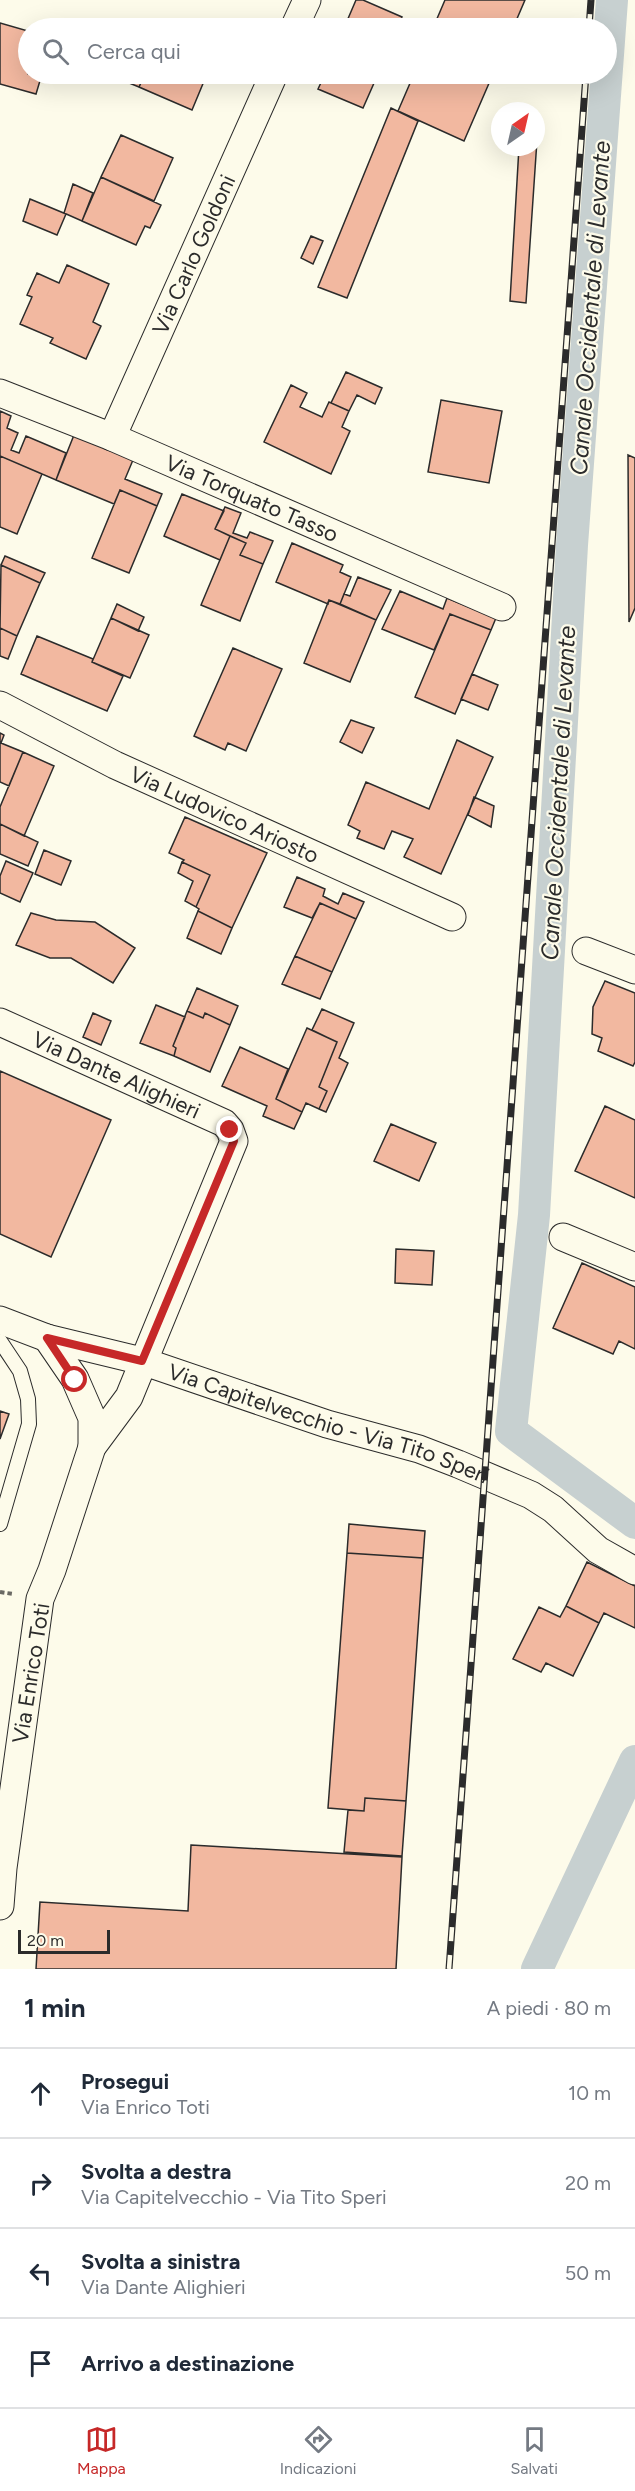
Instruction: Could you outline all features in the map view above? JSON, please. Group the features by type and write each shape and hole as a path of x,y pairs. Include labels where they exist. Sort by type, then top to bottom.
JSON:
{"street":[{"path":"299,18 307,0"},
{"name":"Via Carlo Goldoni","path":"112,437 270,84"},
{"name":"Via Torquato Tasso","path":"0,393 112,437 502,608"},
{"name":"Via Ludovico Ariosto","path":"0,705 115,765 452,917"},
{"path":"586,951 635,970"},
{"name":"Via Dante Alighieri","path":"0,1022 224,1123 230,1130 234,1141 142,1361"},
{"path":"563,1237 635,1267"},
{"name":"Via Capitelvecchio - Via Tito Speri","path":"0,1320 47,1338 142,1361 327,1424 418,1449 531,1495 553,1509 598,1550 635,1571"},
{"name":"Via Enrico Toti","path":"0,1906 3,1868 40,1599 52,1570 92,1447 92,1418 75,1380 47,1338"},
{"name":"Via Enrico Toti","path":"92,1447 129,1397 142,1361"}],"lane":[{"path":"0,1341 20,1371 28,1399 29,1424 0,1524"}],"building":[{"path":"356,0 363,0 402,17 402,18 348,18"},
{"path":"445,0 525,0 517,18 437,18"},
{"path":"0,23 18,28 18,84 39,84 36,94 0,84"},
{"path":"140,84 203,84 192,110 139,87"},
{"path":"320,84 374,84 363,108 318,89"},
{"path":"410,84 489,84 464,141 398,111"},
{"path":"391,108 418,121 347,298 318,287"},
{"path":"121,135 173,158 154,201 101,177"},
{"path":"518,156 536,156 526,303 510,301"},
{"path":"101,177 161,205 150,228 145,226 136,245 82,221"},
{"path":"73,184 93,193 82,221 64,213"},
{"path":"30,199 66,214 57,235 23,221"},
{"path":"311,236 323,241 313,264 301,258"},
{"path":"67,265 109,284 93,322 101,326 86,359 50,343 53,338 20,324 32,297 27,295 37,273 59,283"},
{"path":"346,372 382,388 375,404 357,395 349,411 331,403"},
{"path":"291,385 307,393 300,407 322,417 329,402 349,411 342,427 350,431 331,474 264,442"},
{"path":"441,400 502,411 489,483 428,472"},
{"path":"0,411 11,416 7,428 18,433 11,450 19,453 26,436 66,453 56,480 0,456"},
{"path":"74,435 133,460 125,479 162,494 157,506 120,490 114,504 56,480"},
{"path":"628,455 635,458 635,608 629,622"},
{"path":"0,456 42,474 17,534 0,527"},
{"path":"120,490 157,506 129,573 92,558"},
{"path":"182,494 224,511 215,529 230,536 220,560 164,536"},
{"path":"225,507 241,513 233,533 247,538 250,532 273,541 263,564 240,555 246,543 215,529"},
{"path":"230,536 246,543 240,555 263,564 240,621 201,605"},
{"path":"292,543 343,565 340,572 351,577 340,604 329,600 328,604 276,582"},
{"path":"5,556 45,573 40,583 1,565"},
{"path":"1,565 40,583 17,636 0,628"},
{"path":"358,577 391,590 376,620 340,604 344,594 350,596"},
{"path":"400,591 443,609 447,598 496,618 491,630 450,614 434,650 382,629"},
{"path":"329,600 376,620 350,682 304,663"},
{"path":"117,604 144,617 138,631 111,618"},
{"path":"450,614 491,630 455,714 415,697"},
{"path":"111,618 149,635 130,678 92,662"},
{"path":"0,628 17,636 8,659 0,656"},
{"path":"37,636 93,659 92,662 123,676 107,711 21,674"},
{"path":"233,648 282,669 246,751 228,743 225,750 194,736"},
{"path":"472,674 498,685 488,710 461,699"},
{"path":"351,720 374,728 362,753 340,742"},
{"path":"0,733 4,735 1,743 23,752 9,786 0,782"},
{"path":"457,740 493,757 441,874 404,857 413,839 392,831 384,849 357,838 360,831 348,825 366,782 429,809"},
{"path":"23,752 54,766 24,836 0,824 0,807"},
{"path":"474,797 494,806 491,827 468,815"},
{"path":"185,817 267,853 232,928 198,911 196,907 210,875 169,853"},
{"path":"0,824 38,842 28,866 0,854"},
{"path":"44,850 71,861 61,885 35,874"},
{"path":"6,861 33,873 20,902 0,893 0,876"},
{"path":"182,862 210,875 196,907 185,901 193,881 178,873"},
{"path":"297,877 325,889 323,896 338,904 343,893 364,902 356,919 320,903 312,918 284,907"},
{"path":"320,903 356,919 332,972 295,956"},
{"path":"198,911 232,928 221,954 187,938"},
{"path":"31,913 56,920 95,922 135,948 113,983 71,958 50,958 16,945"},
{"path":"295,956 332,972 320,999 282,984"},
{"path":"605,981 635,993 635,1062 633,1066 598,1051 602,1038 592,1034 593,1007"},
{"path":"197,988 238,1006 230,1025 205,1013 203,1018 187,1011"},
{"path":"156,1005 185,1017 173,1046 176,1048 174,1056 140,1043"},
{"path":"322,1009 354,1023 339,1058 348,1063 326,1112 319,1109 327,1091 319,1087 337,1042 312,1030"},
{"path":"187,1011 203,1018 205,1013 230,1025 210,1072 174,1056 176,1048 173,1046"},
{"path":"93,1013 111,1021 101,1045 83,1037"},
{"path":"307,1028 337,1042 319,1087 327,1091 319,1109 306,1103 302,1112 276,1099"},
{"path":"240,1047 288,1069 276,1099 302,1112 294,1129 263,1116 267,1106 222,1086"},
{"path":"0,1071 111,1120 51,1257 0,1234"},
{"path":"605,1106 635,1120 635,1198 575,1171"},
{"path":"391,1124 436,1143 419,1181 374,1161"},
{"path":"396,1249 434,1251 432,1285 395,1283"},
{"path":"582,1263 635,1287 635,1349 619,1341 613,1354 553,1328"},
{"path":"0,1411 9,1414 0,1439"},
{"path":"349,1524 425,1531 423,1558 347,1553"},
{"path":"347,1553 423,1558 406,1801 365,1798 364,1811 328,1808"},
{"path":"587,1562 635,1586 635,1628 604,1613 599,1623 566,1606"},
{"path":"566,1606 599,1623 573,1676 546,1663 541,1672 513,1659 539,1607 560,1617"},
{"path":"365,1798 406,1801 402,1856 344,1852 348,1810 364,1811"},
{"path":"191,1845 402,1857 396,1969 36,1969 40,1902 188,1911"}],"waterway":[{"name":"Canale Occidentale di Levante","path":"611,18 612,0"},
{"name":"Canale Occidentale di Levante","path":"606,84 572,545 534,1215 511,1431 635,1523"},
{"name":"Canale Occidentale di Levante","path":"537,1969 635,1761"}],"railway":[{"path":"590,18 591,0"},
{"path":"449,1969 585,84"}],"route":[{"path":"75,1380 47,1338 142,1361 234,1141 230,1130"}]}
